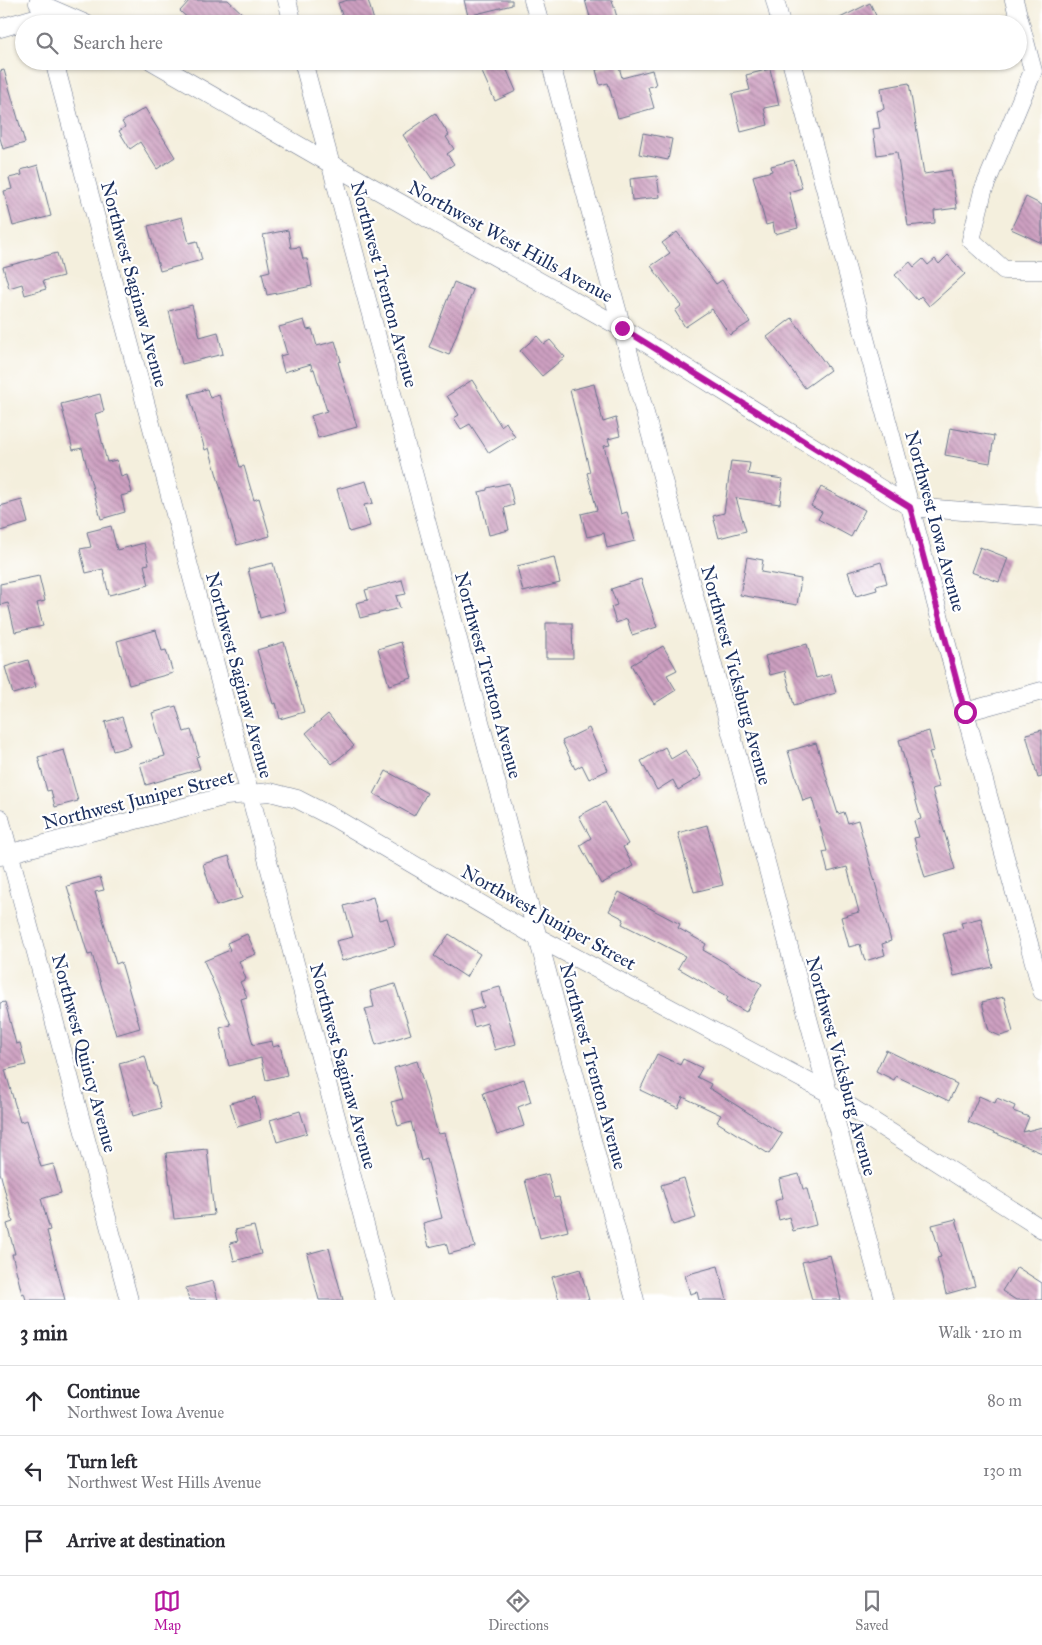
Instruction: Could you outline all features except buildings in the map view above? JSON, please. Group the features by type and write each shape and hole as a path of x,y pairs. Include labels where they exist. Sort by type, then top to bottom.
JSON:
{"street":[{"path":"286,0 290,15"},
{"path":"534,0 538,15"},
{"path":"775,0 779,15"},
{"path":"1014,0 1019,15"},
{"path":"40,11 54,15"},
{"path":"0,28 15,22"},
{"path":"1027,39 1037,69 984,191 971,240 1004,270 1042,270"},
{"name":"Northwest Saginaw Avenue","path":"56,70 385,1300"},
{"name":"Northwest West Hills Avenue","path":"168,70 330,164 622,328 910,507 1042,517"},
{"name":"Northwest Trenton Avenue","path":"305,70 635,1300"},
{"name":"Northwest Vicksburg Avenue","path":"552,70 884,1300"},
{"name":"Northwest Iowa Avenue","path":"793,70 965,712 1042,991"},
{"path":"965,712 1042,691"},
{"name":"Northwest Juniper Street","path":"5,854 226,796 270,792 296,799 336,819 537,937 827,1092 1042,1229"},
{"name":"Northwest Quincy Avenue","path":"0,818 5,854 129,1300"}],"route":[{"path":"622,328 910,507 965,712"}]}
